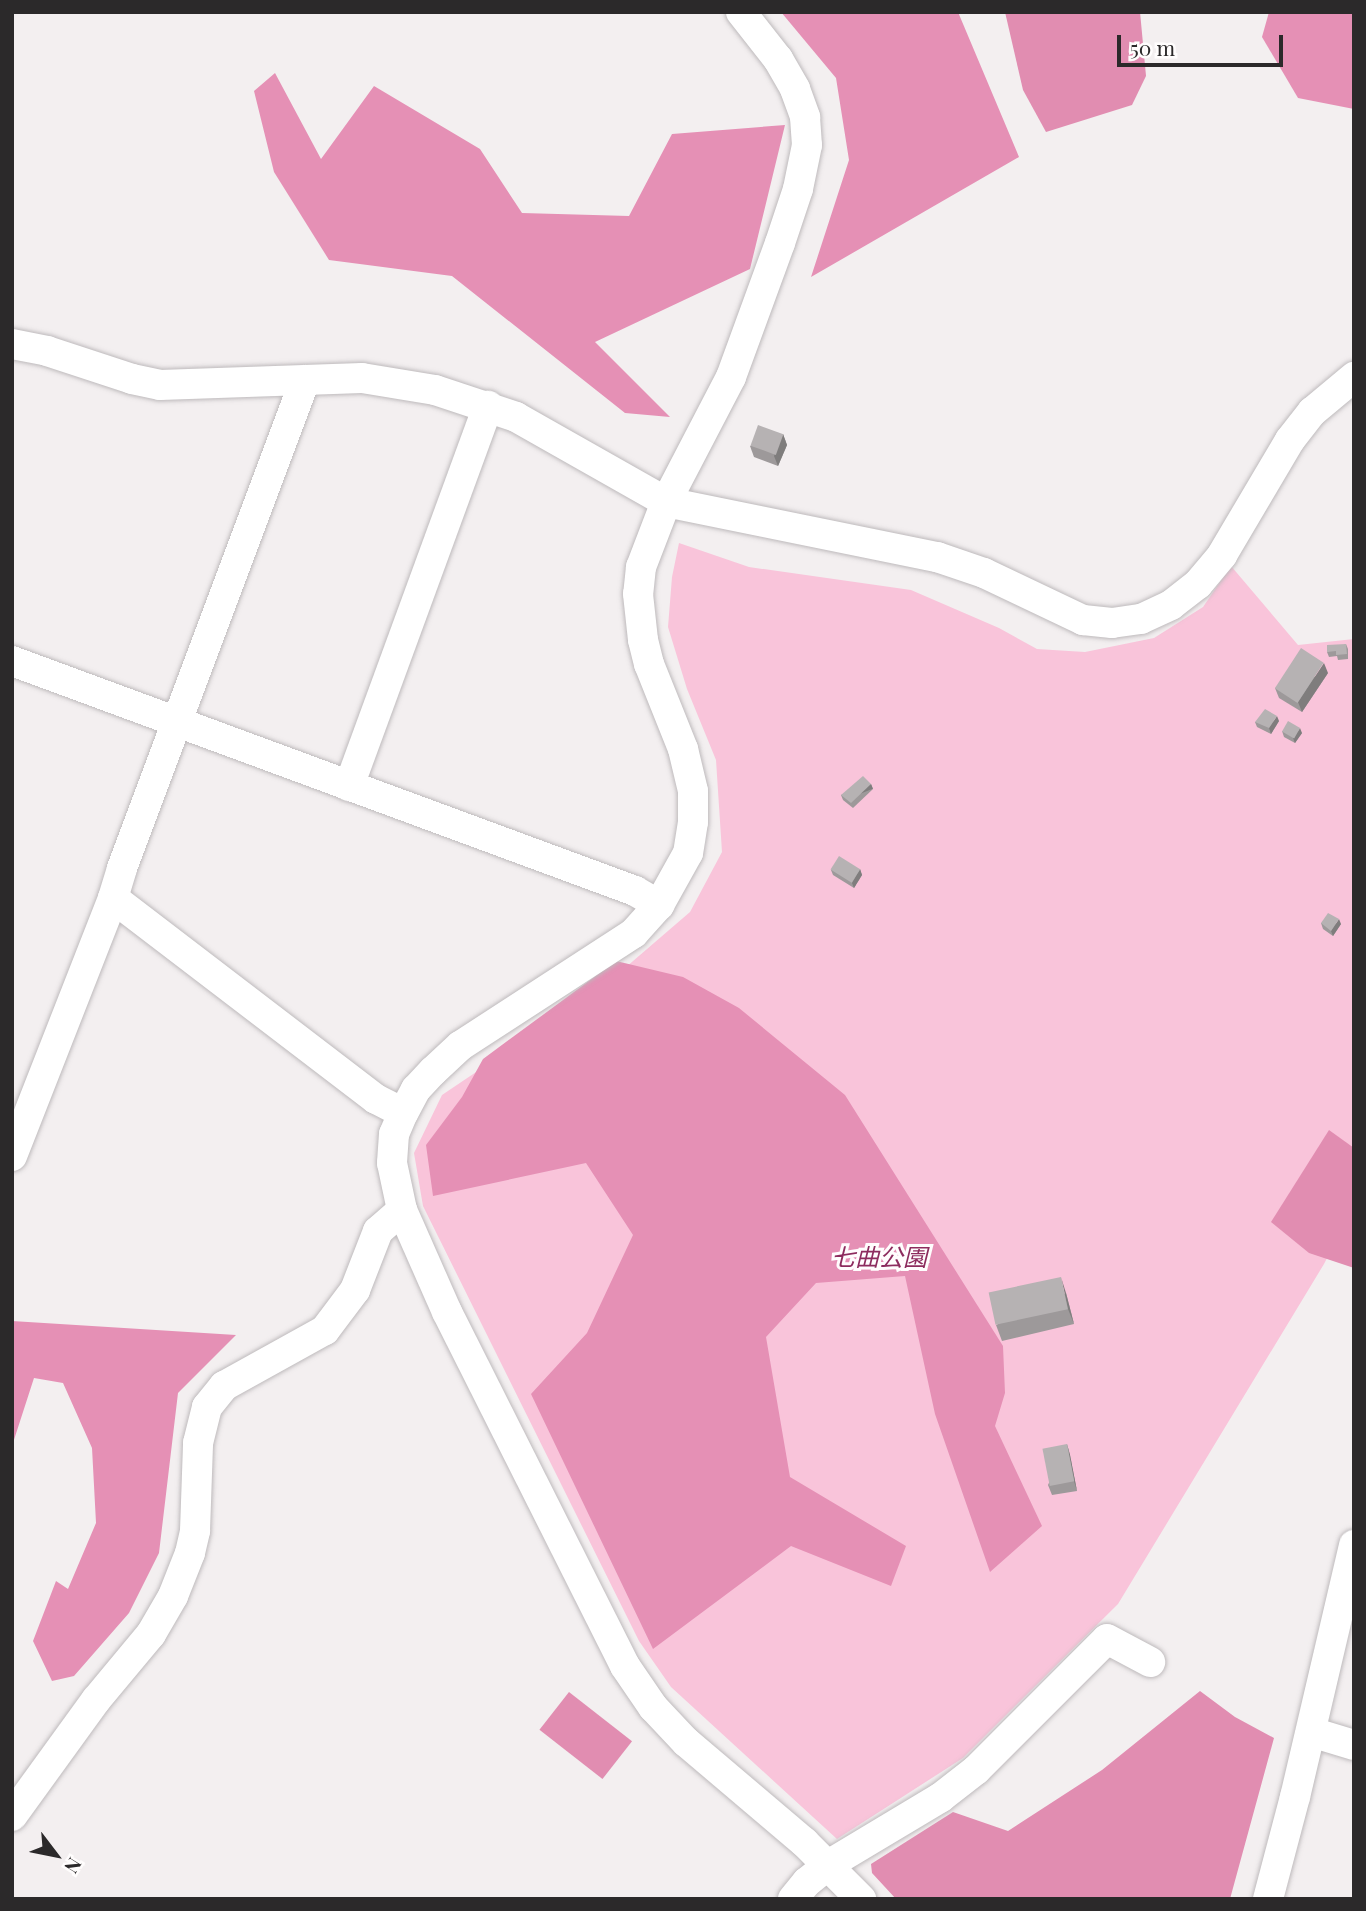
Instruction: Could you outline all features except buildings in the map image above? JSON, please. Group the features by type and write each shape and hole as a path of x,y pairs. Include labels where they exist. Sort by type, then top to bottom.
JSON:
{"street":[{"path":"741,12 778,59 795,89 805,117 807,145 798,189 731,377 666,502 641,567 639,619 649,664 683,749 693,791 693,822 688,853 681,870 659,905 634,933 460,1046 416,1089 394,1134 392,1163 402,1210 447,1312 625,1666 653,1707 686,1742 828,1866 861,1899"},
{"path":"12,344 47,351 132,379 160,385 387,380 435,390 488,406 544,431 666,502 937,557 984,573 1083,620 1112,623 1141,619 1171,605 1198,584 1222,555 1290,440 1312,412 1354,377"},
{"path":"12,1156 113,898 305,380"},
{"path":"349,786 488,406"},
{"path":"12,661 635,891 659,905"},
{"path":"113,898 376,1099 403,1113"},
{"path":"12,1816 96,1700 151,1634 173,1596 190,1553 195,1531 198,1443 207,1407 224,1386 326,1330 355,1290 378,1231 402,1210"},
{"path":"1268,1899 1311,1732 1354,1545"},
{"path":"793,1899 807,1882 828,1866 940,1798 976,1770 1107,1639 1150,1662"},
{"path":"1311,1732 1354,1745"}],"green space":[{"path":"781,12 958,12 1019,157 811,277 849,160 836,78"},
{"path":"1269,12 1354,12 1354,109 1298,98 1262,37"},
{"path":"275,73 321,159 374,86 480,149 522,213 629,216 672,134 785,125 750,269 595,342 670,417 625,413 452,276 329,260 274,172 254,91"},
{"name":"七曲公園","path":"679,543 749,567 911,590 999,628 1037,649 1085,652 1154,638 1203,607 1231,566 1298,645 1354,639 1354,1205 1324,1264 1118,1604 963,1758 837,1839 671,1687 639,1641 423,1206 414,1153 442,1095 604,986 690,912 722,852 716,760 687,689 668,627 672,577"},
{"path":"616,961 683,977 739,1008 845,1095 1003,1346 1005,1393 995,1426 1042,1526 990,1572 935,1414 905,1276 816,1283 766,1337 790,1477 906,1546 891,1586 791,1546 653,1649 531,1394 587,1333 633,1235 586,1163 433,1196 426,1145 462,1097 483,1059"},
{"path":"12,1321 236,1335 178,1393 159,1553 129,1613 74,1676 52,1681 33,1641 56,1581 68,1589 96,1523 92,1448 63,1383 34,1378 12,1446"}],"shaded area":[{"path":"1005,12 1140,12 1146,76 1132,105 1046,132 1023,90"},
{"path":"1329,1130 1354,1148 1354,1268 1309,1253 1271,1222"},
{"path":"1200,1691 1235,1717 1274,1738 1230,1899 896,1899 872,1873 871,1864 953,1812 1008,1831 1102,1770"},
{"path":"569,1692 632,1741 602,1779 539,1730"}]}
